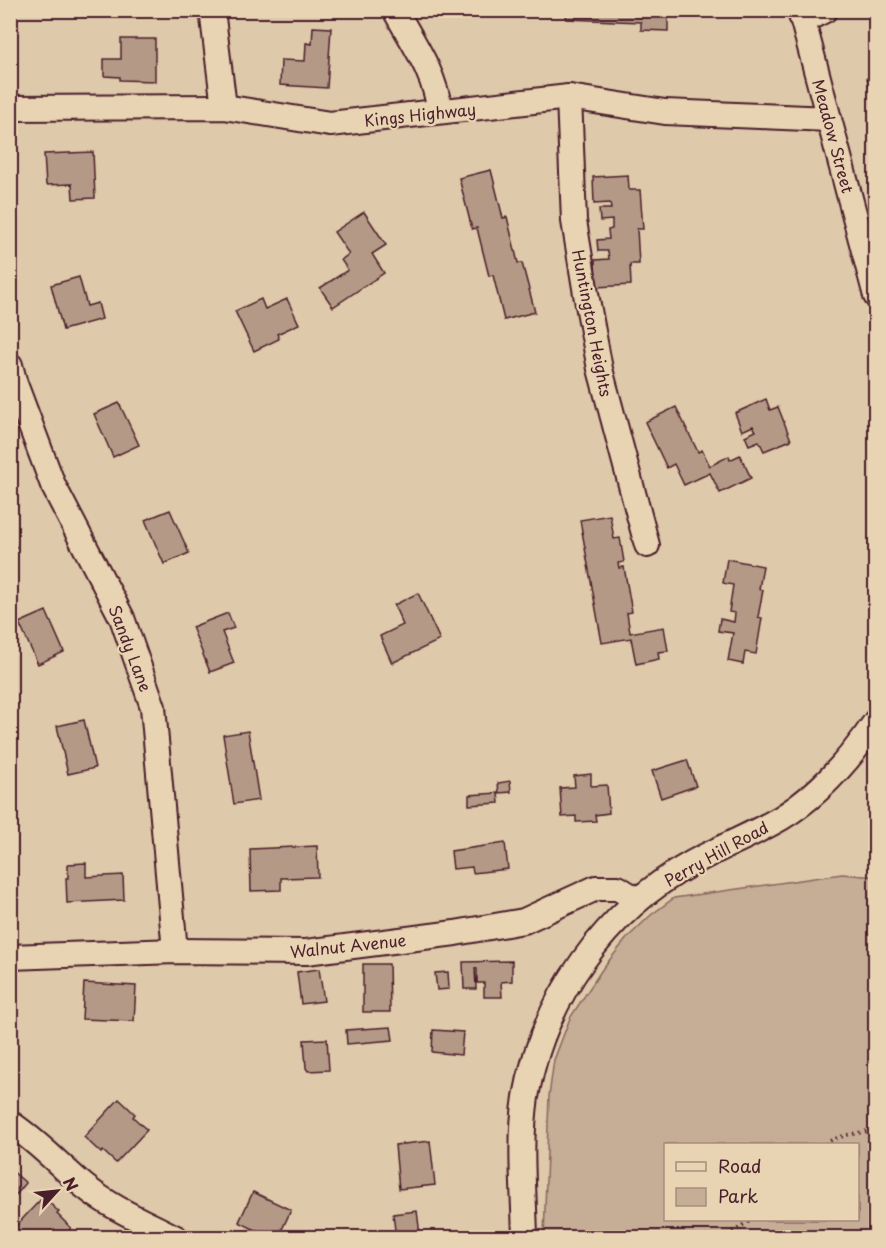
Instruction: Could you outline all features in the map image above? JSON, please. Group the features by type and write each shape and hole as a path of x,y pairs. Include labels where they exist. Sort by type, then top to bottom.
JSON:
{"street":[{"path":"212,10 224,106"},
{"path":"395,10 432,77 440,111"},
{"path":"801,16 825,10"},
{"name":"Meadow Street","path":"801,16 876,296"},
{"name":"Kings Highway","path":"10,108 224,106 330,124 569,97 665,112 829,119"},
{"name":"Huntington Heights","path":"569,97 574,221 586,294 600,369 647,545"},
{"name":"Sandy Lane","path":"10,365 53,485 122,618 153,707 175,951"},
{"name":"Perry Hill Road","path":"525,1238 523,1128 526,1097 543,1035 564,991 580,965 637,900 692,863 783,816 833,775 876,721"},
{"name":"Walnut Avenue","path":"10,957 175,951 306,952 455,933 524,921 596,888 618,888 637,900"},
{"path":"10,1123 25,1132 85,1186 107,1202 176,1238"}],"path":[{"path":"827,1143 843,1136 876,1129"},
{"path":"722,1238 749,1221"}],"green space":[{"path":"842,874 875,877 875,1237 544,1237 549,1096 554,1060 570,1018 603,968 628,937 651,915 674,898"}],"building":[{"path":"416,10 437,10 435,17"},
{"path":"567,10 668,10 668,31 641,30 641,22 566,19"},
{"path":"313,27 331,28 327,88 280,85 281,60 305,61 306,43 312,44"},
{"path":"121,39 155,39 155,81 120,80 120,77 104,76 104,59 121,59"},
{"path":"876,76 876,100 873,100 867,78"},
{"path":"93,152 95,198 73,199 72,184 46,185 44,154"},
{"path":"491,170 503,218 507,217 518,263 522,263 535,312 504,320 493,275 489,276 477,228 472,229 459,178"},
{"path":"628,175 629,190 640,190 643,229 637,229 639,264 630,264 631,285 596,287 595,260 609,259 608,251 598,251 597,240 609,239 608,230 612,229 612,220 600,221 599,209 611,209 610,203 594,204 593,177"},
{"path":"364,212 386,245 372,254 384,273 333,307 320,288 348,270 341,260 349,254 334,232"},
{"path":"79,277 87,306 98,303 102,319 63,330 51,285"},
{"path":"261,299 265,309 287,299 299,324 277,334 279,339 254,351 235,311"},
{"path":"766,399 770,410 778,407 791,440 764,451 759,441 749,445 745,436 756,431 753,426 742,431 735,413"},
{"path":"119,403 139,445 113,457 94,414"},
{"path":"676,407 698,452 702,450 710,466 729,456 730,460 740,455 751,478 720,493 710,473 684,485 674,464 667,468 645,422"},
{"path":"170,510 189,553 164,564 145,520"},
{"path":"610,515 614,539 620,538 624,562 618,563 619,568 624,567 632,612 627,613 630,633 664,627 668,651 658,652 659,659 636,664 631,638 602,643 580,520"},
{"path":"10,535 16,547 10,549"},
{"path":"727,559 763,566 759,589 763,590 758,617 762,618 756,654 745,652 743,664 728,661 733,633 718,631 720,619 734,622 735,613 729,612 733,585 723,583"},
{"path":"418,593 440,640 392,663 380,636 403,625 394,605"},
{"path":"46,611 64,652 38,664 19,623"},
{"path":"228,613 234,628 222,632 234,663 210,672 192,627"},
{"path":"84,720 95,768 68,774 57,726"},
{"path":"248,731 259,800 234,804 223,735"},
{"path":"687,760 696,786 661,798 652,771"},
{"path":"591,774 591,786 607,785 609,813 595,815 596,821 576,822 576,816 562,817 560,788 575,787 574,776"},
{"path":"510,781 511,792 499,793 498,783"},
{"path":"498,793 499,803 469,805 469,795"},
{"path":"505,843 508,869 473,873 472,867 453,869 451,851"},
{"path":"317,846 318,877 281,878 281,890 251,891 250,849"},
{"path":"86,863 86,877 123,875 124,900 67,903 68,864"},
{"path":"512,961 512,981 501,982 502,997 484,997 484,983 477,983 477,969 475,968 476,989 464,989 463,962"},
{"path":"363,964 389,964 390,1012 363,1012"},
{"path":"319,969 324,1001 301,1004 297,972"},
{"path":"448,972 449,989 437,990 435,973"},
{"path":"84,983 136,986 134,1021 82,1019"},
{"path":"391,1027 393,1040 347,1044 346,1030"},
{"path":"433,1030 463,1032 461,1055 432,1052"},
{"path":"327,1039 329,1070 308,1071 304,1040"},
{"path":"119,1099 135,1114 133,1117 147,1130 116,1163 84,1137"},
{"path":"430,1141 435,1185 399,1189 395,1145"},
{"path":"10,1166 13,1168 11,1170 26,1183 10,1202"},
{"path":"253,1192 291,1210 278,1238 272,1238 239,1222"},
{"path":"43,1197 59,1212 57,1214 71,1228 62,1238 22,1238 13,1229"},
{"path":"417,1211 420,1235 396,1238 393,1214"}]}
